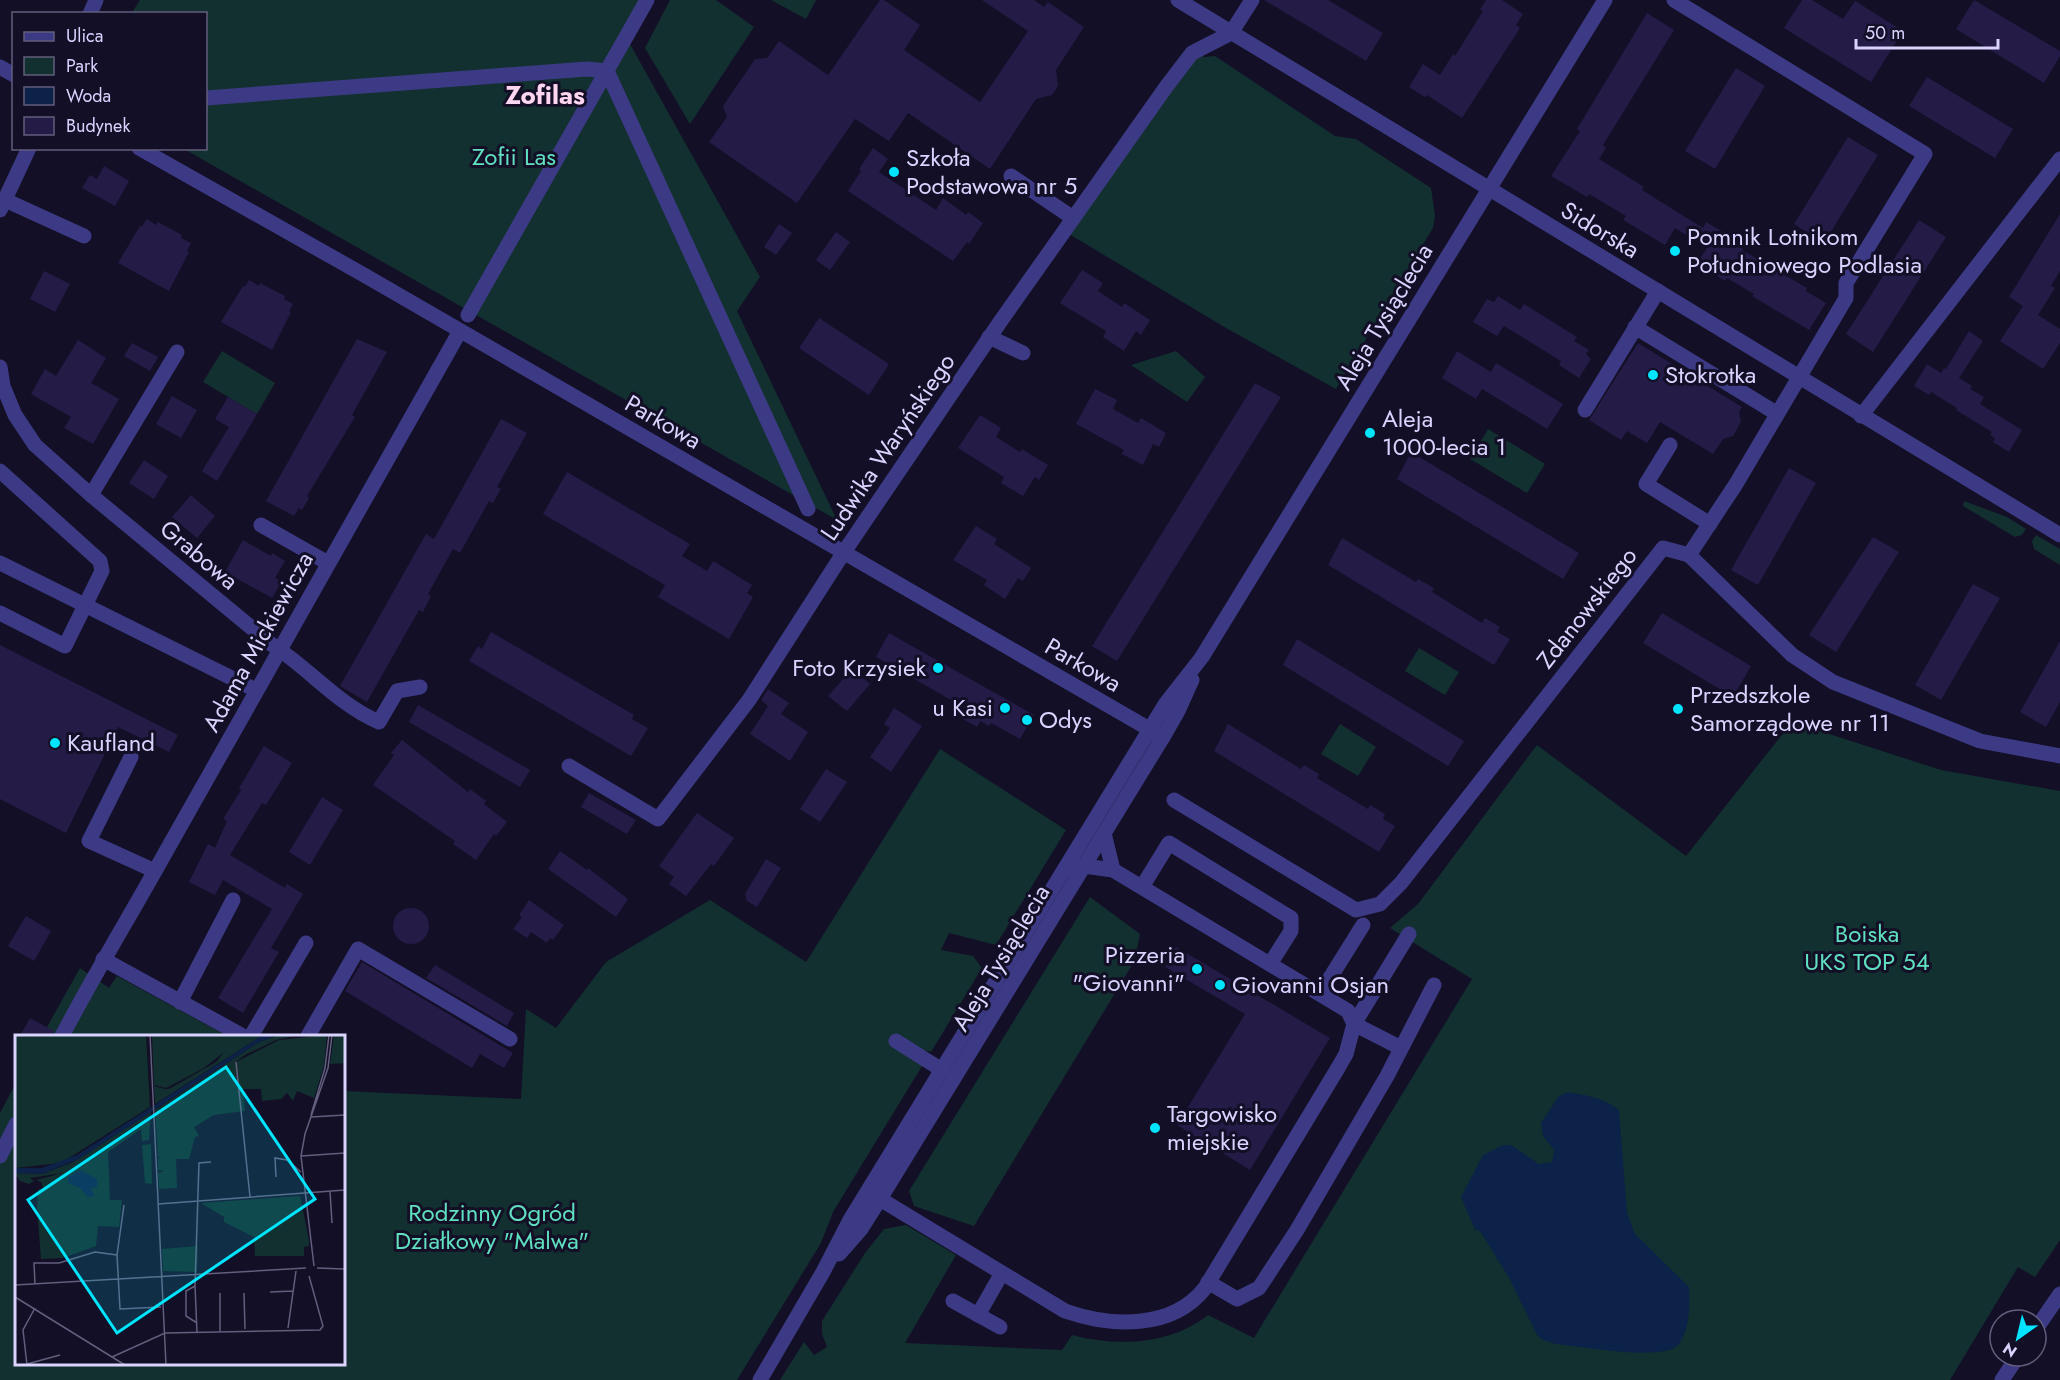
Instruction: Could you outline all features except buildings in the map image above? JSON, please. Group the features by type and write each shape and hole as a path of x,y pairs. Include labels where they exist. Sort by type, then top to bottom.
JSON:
{"street":[{"path":"468,315 647,0"},
{"name":"Sidorska","path":"1178,0 2060,535"},
{"path":"1232,33 1251,0"},
{"name":"Aleja Tysiąclecia","path":"824,1272 861,1229 880,1199 1104,833 1156,734 1166,703 1202,657 1605,0"},
{"path":"1674,0 1924,154 1846,283 1846,298 1689,555 1792,655 1833,682 1980,741 2060,756"},
{"name":"Ludwika Waryńskiego","path":"569,766 658,819 749,700 844,552 989,338 1166,87 1192,53 1232,33"},
{"path":"207,98 587,69 607,71"},
{"path":"607,71 808,509"},
{"path":"28,150 3,205 84,236"},
{"name":"Parkowa","path":"143,150 844,552 1156,734"},
{"path":"1861,416 2060,159"},
{"path":"1011,176 1073,218"},
{"path":"1585,410 1658,291"},
{"path":"1635,327 1776,413"},
{"name":"Adama Mickiewicza","path":"63,1035 278,649 460,331"},
{"path":"989,338 1023,353"},
{"path":"91,495 177,352"},
{"name":"Grabowa","path":"0,367 3,386 15,415 35,445 91,495 332,694 362,715 379,722 397,691 420,687"},
{"path":"1670,445 1646,484 1710,524"},
{"path":"0,471 100,561 102,571 65,646 0,613"},
{"path":"261,525 327,563"},
{"name":"Zdanowskiego","path":"1174,800 1356,910 1380,904 1401,883 1663,548 1689,555"},
{"path":"0,563 256,690"},
{"name":"Aleja Tysiąclecia","path":"762,1376 824,1272 850,1220 1065,869 1156,734"},
{"path":"131,757 89,841 155,871"},
{"path":"1104,833 1113,870"},
{"path":"1142,887 1169,843 1292,918 1291,931 1270,964"},
{"path":"1065,869 1084,866 1113,870 1348,1011 1353,1024 1401,1048"},
{"path":"180,1002 233,900"},
{"path":"1320,994 1363,925"},
{"path":"880,1199 1065,1311 1085,1318 1129,1321 1157,1320 1173,1314 1198,1297 1208,1282 1338,1068 1346,1054 1353,1024 1409,934"},
{"path":"251,1035 306,944"},
{"path":"309,1035 358,949 510,1040"},
{"path":"103,959 241,1035"},
{"path":"1208,1282 1237,1299 1259,1288 1297,1230 1401,1048 1434,985"},
{"path":"896,1041 942,1070"},
{"path":"0,1156 15,1126"},
{"path":"978,1315 1002,1273"},
{"path":"2048,1312 2060,1294"},
{"path":"953,1301 1000,1327"}],"green space":[{"name":"Zofii Las","path":"140,0 639,0 630,44 760,277 737,311 837,520 186,150 207,150 207,12 132,12"},
{"path":"670,0 716,0 754,27 690,124 645,48"},
{"path":"771,0 816,0 806,19"},
{"path":"1196,51 1204,57 1215,56 1335,136 1356,139 1431,188 1435,216 1433,228 1336,389 1226,328 1064,231"},
{"path":"222,351 275,383 257,414 203,382"},
{"path":"1176,351 1205,377 1187,402 1131,365"},
{"path":"1488,429 1545,464 1527,493 1470,459"},
{"path":"1964,501 2007,517 2026,529 2022,535 2015,537 1963,506"},
{"path":"2036,535 2060,549 2060,565 2034,549 2032,541"},
{"path":"1419,648 1459,672 1445,695 1405,671"},
{"name":"Boiska UKS TOP 54","path":"1792,722 1941,770 2060,791 2060,1240 2035,1277 2018,1267 1993,1308 1988,1308 1988,1317 1950,1380 780,1380 804,1342 814,1355 827,1347 822,1334 822,1321 865,1253 884,1229 906,1225 956,1255 905,1343 1062,1350 1072,1335 1107,1341 1143,1341 1177,1332 1208,1315 1254,1338 1472,979 1390,928 1418,904 1537,745 1686,856"},
{"path":"1340,724 1376,747 1358,776 1321,754"},
{"name":"Rodzinny Ogród Działkowy \"Malwa\"","path":"940,749 1066,830 996,945 949,933 941,950 973,956 982,968 931,1052 916,1048 922,1066 833,1212 821,1243 737,1380 0,1380 0,1113 15,1085 15,1365 345,1365 345,1091 521,1099 526,1009 556,1028 606,962 710,900 806,962"},
{"path":"1090,897 1140,934 1135,960 974,1226 914,1206 909,1191"},
{"path":"80,968 109,988 117,976 225,1035 43,1035"}],"water":[{"path":"1567,1092 1601,1100 1619,1110 1627,1213 1635,1234 1689,1287 1689,1309 1685,1332 1678,1345 1669,1350 1620,1352 1555,1344 1543,1340 1537,1335 1509,1278 1480,1231 1475,1230 1461,1197 1483,1155 1503,1145 1511,1145 1539,1164 1552,1162 1554,1150 1543,1136 1541,1123 1558,1097"}],"place":[{"name":"Szkoła Podstawowa nr 5","path":"894,172"},
{"name":"Pomnik Lotnikom Południowego Podlasia","path":"1675,251"},
{"name":"Stokrotka","path":"1653,375"},
{"name":"Aleja 1000-lecia 1","path":"1370,433"},
{"name":"Foto Krzysiek","path":"938,668"},
{"name":"u Kasi","path":"1005,708"},
{"name":"Przedszkole Samorządowe nr 11","path":"1678,709"},
{"name":"Odys","path":"1027,720"},
{"name":"Kaufland","path":"55,743"},
{"name":"Pizzeria \"Giovanni\"","path":"1197,969"},
{"name":"Giovanni Osjan","path":"1220,985"},
{"name":"Targowisko miejskie","path":"1155,1128"}],"district":[{"name":"Zofilas","path":"545,95"}]}
